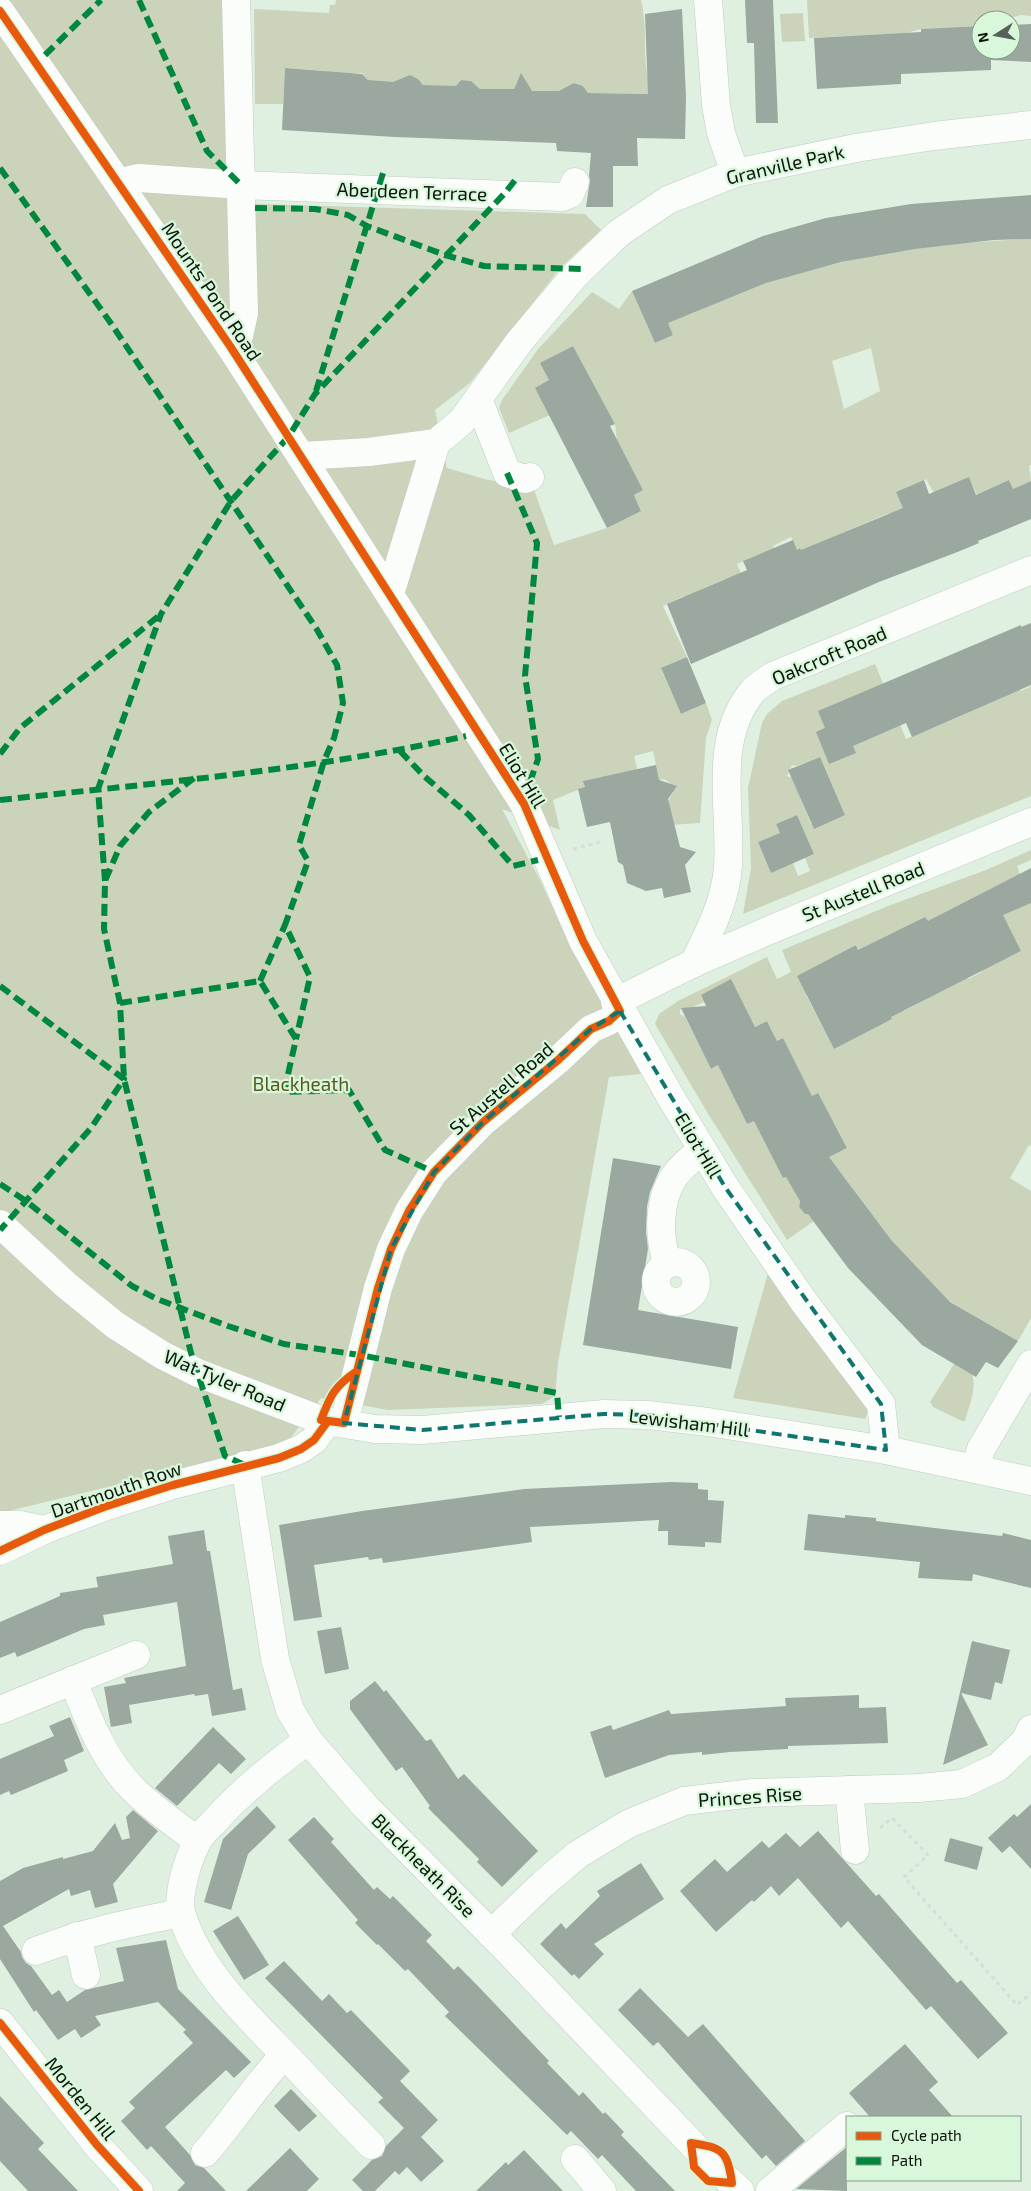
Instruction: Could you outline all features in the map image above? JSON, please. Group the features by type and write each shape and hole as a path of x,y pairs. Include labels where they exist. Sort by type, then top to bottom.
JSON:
{"street":[{"path":"230,346 239,336 244,313 236,0"},
{"path":"708,0 716,105 722,133 735,173"},
{"name":"Mounts Pond Road","path":"0,12 230,346 390,594"},
{"name":"Granville Park","path":"436,443 462,421 519,342 576,274 619,234 668,200 735,173 856,148 934,136 1031,125"},
{"name":"Aberdeen Terrace","path":"120,185 139,178 240,185 562,198 570,194 575,182"},
{"path":"478,399 507,473 525,479 530,477"},
{"path":"302,456 369,452 436,443 390,594"},
{"name":"Oakcroft Road","path":"694,963 707,937 723,894 728,867 726,783 731,736 738,712 753,691 773,676 1031,570"},
{"name":"Eliot Hill","path":"390,594 524,804 583,941 618,1007 702,1150 725,1187 804,1302 881,1404 886,1450"},
{"name":"St Austell Road","path":"336,1422 391,1249 409,1211 434,1172 483,1122 557,1061 591,1029 608,1021 618,1007 694,963 1031,822"},
{"path":"668,1264 664,1252 661,1221 667,1191 674,1176 702,1150"},
{"name":"Wat Tyler Road","path":"0,1224 59,1279 115,1325 162,1355 198,1373 336,1422"},
{"path":"975,1468 981,1449 1031,1364"},
{"name":"Lewisham Hill","path":"336,1422 375,1429 422,1430 595,1414 648,1415 708,1422 886,1450 1031,1481"},
{"path":"246,1465 279,1458 301,1449 336,1422"},
{"name":"Dartmouth Row","path":"0,1551 44,1530 104,1507 173,1484 246,1465"},
{"name":"Blackheath Rise","path":"246,1465 275,1659 290,1710 308,1740 366,1806 711,2164 740,2191"},
{"path":"0,1526 20,1525 44,1530"},
{"path":"0,1710 136,1656"},
{"path":"73,1680 95,1732 116,1768 134,1790 197,1841"},
{"name":"Princes Rise","path":"491,1934 543,1884 577,1855 628,1824 684,1801 753,1794 919,1788 962,1784 998,1767 1025,1741 1031,1729"},
{"path":"308,1740 254,1783 224,1810 197,1841 187,1865 182,1891 181,1913 189,1934 208,1967 251,2021 371,2145"},
{"path":"849,1790 855,1850"},
{"path":"36,1951 76,1936 111,1926 181,1913"},
{"path":"76,1936 86,1975"},
{"name":"Morden Hill","path":"0,2023 97,2145 139,2191"},
{"path":"205,2153 223,2132 261,2079 284,2055"},
{"path":"770,2191 846,2127"},
{"path":"574,2159 602,2191"}],"path":[{"path":"570,850 604,841"},
{"path":"855,1850 892,1818 928,1855 904,1877 1016,2005 1031,1993"}],"highlighted area":[{"path":"620,1011 725,1187 881,1404 886,1450 648,1415 604,1414 422,1430 344,1423 391,1249 434,1172 483,1122 591,1029"}],"green space":[{"name":"Blackheath","path":"0,0 222,0 230,203 585,214 601,230 561,267 470,383 435,410 447,468 488,480 532,484 554,545 607,528 641,510 634,495 643,490 617,441 615,424 573,346 541,363 549,380 550,415 509,433 499,408 502,400 538,349 592,292 619,309 632,291 655,343 673,335 663,312 686,302 691,314 730,296 771,281 857,259 946,245 1031,239 1031,465 1029,466 1031,481 1013,489 1009,480 977,495 969,478 942,507 926,479 897,492 909,523 896,528 889,513 835,536 841,553 808,567 800,548 797,550 791,537 773,546 787,575 757,555 737,564 749,591 725,579 702,589 691,615 684,596 663,606 687,657 661,669 681,714 706,703 712,720 706,738 700,823 671,825 668,801 673,792 670,783 664,779 659,780 653,751 634,756 640,780 601,777 584,781 585,787 553,800 560,830 502,809 541,882 572,950 641,1074 609,1077 558,1363 555,1396 542,1404 388,1410 321,1398 286,1444 0,1513","holes":["871,348 880,391 844,409 832,361"]},
{"path":"336,0 641,0 647,71 653,94 588,93 583,86 575,83 566,92 532,91 517,81 514,89 480,89 471,81 461,80 456,87 423,85 418,79 410,75 399,85 368,80 362,73 353,73 347,79 326,78 326,71 285,68 283,104 255,104 254,9 329,13 330,5 335,5"},
{"path":"807,0 1031,0 1031,16 1021,15 1021,10 971,10 971,26 921,29 906,33 809,38"},
{"path":"803,13 805,41 782,42 780,14"},
{"path":"875,664 906,739 961,716 1017,682 1021,691 1031,686 1031,796 743,914 751,868 748,788 762,723 767,714 782,701","holes":["820,757 845,815 827,818 811,824 792,778 787,776 792,765 796,766","797,815 814,854 805,858 810,871 798,876 793,863 771,872 758,842 780,833 776,824"]},
{"path":"1031,850 1031,860 1017,866 1031,903 1031,1146 1029,1145 1010,1178 1031,1191 1031,1318 1018,1341 947,1300 894,1244 839,1170 798,1198 800,1201 799,1207 805,1214 809,1214 814,1221 787,1240 707,1112 655,1024 659,1014 678,1001 767,957 777,979 791,972 782,950 888,906 986,870","holes":["925,917 934,934 911,988 919,1003 904,1011 880,962 874,943 892,933 896,939 906,927","936,917 1021,951 1007,958 974,956 982,972 968,979","856,945 892,1019 880,1025 869,1004 842,1018 853,1039 834,1049 806,995 812,992 837,955","731,980 750,1029 767,1021 775,1036 711,1069 685,1017 680,1014 680,1010 683,1008 689,1009 704,1002 701,995","783,1038 790,1053 788,1085 803,1078 810,1092 747,1124 737,1104 743,1100 720,1070","833,1121 847,1148 783,1178 773,1158 818,1128"]},
{"path":"768,1273 815,1340 866,1399 869,1409 865,1419 733,1398"},
{"path":"954,1364 972,1374 974,1386 965,1421 933,1407 930,1402"}],"building":[{"path":"745,0 773,0 778,123 756,123 754,43 747,43"},
{"path":"682,9 686,97 685,139 637,138 638,166 613,166 613,207 586,207 591,153 557,151 556,143 395,137 282,130 285,68 362,74 368,80 393,82 410,75 418,79 423,85 456,86 461,80 471,81 480,89 514,89 521,73 532,91 559,91 574,83 583,86 588,93 648,94 645,14"},
{"path":"1021,24 1031,24 1031,62 991,60 1021,60"},
{"path":"971,26 971,60 991,60 991,70 901,74 901,84 817,89 814,38 921,32 921,29"},
{"path":"1031,195 1031,239 994,240 915,249 841,262 766,283 668,323 673,335 655,343 632,291 763,236 826,218 911,204"},
{"path":"573,346 615,424 610,426 643,490 634,495 641,511 607,528 535,388 549,380 540,363"},
{"path":"969,477 976,495 1009,480 1013,489 1031,481 1031,519 978,541 979,543 960,551 879,582 691,664 667,604 747,570 743,561 793,540 797,550 800,548 801,550 903,508 896,492 924,480 929,494"},
{"path":"1031,623 1031,685 912,737 906,723 853,746 856,753 829,764 816,732 825,728 818,711 1021,625 1021,627"},
{"path":"687,657 706,703 681,714 661,668"},
{"path":"820,757 845,815 814,829 788,770"},
{"path":"656,765 659,780 677,786 668,799 680,847 696,852 685,865 691,892 664,898 662,888 646,891 627,883 623,865 618,862 610,822 587,827 578,789 585,787 583,781"},
{"path":"797,815 814,854 771,873 758,842 780,833 776,824"},
{"path":"1031,868 1031,903 1003,915 1021,951 891,1017 892,1019 834,1049 797,976 856,945 858,950 925,917 928,921"},
{"path":"731,979 755,1027 767,1021 777,1041 783,1038 812,1096 818,1093 847,1148 829,1157 892,1241 950,1302 1018,1341 998,1368 986,1362 976,1377 922,1345 848,1268 808,1214 805,1214 799,1207 800,1201 786,1177 783,1178 754,1121 747,1124 718,1065 711,1069 681,1008 706,1006 701,995"},
{"path":"613,1158 661,1166 650,1192 647,1207 646,1232 648,1249 638,1310 738,1327 731,1369 583,1345"},
{"path":"671,1482 698,1483 698,1489 708,1490 708,1500 724,1501 721,1543 705,1542 705,1547 668,1545 668,1531 658,1531 659,1520 530,1527 532,1542 383,1563 382,1558 369,1560 368,1557 314,1565 322,1617 294,1621 279,1525 362,1511 524,1489"},
{"path":"808,1514 845,1518 845,1515 876,1518 876,1521 1002,1536 1003,1533 1031,1540 1031,1588 973,1574 972,1581 918,1578 920,1562 804,1550"},
{"path":"204,1530 207,1551 210,1551 233,1690 242,1688 246,1710 212,1716 208,1694 195,1696 194,1694 129,1705 132,1723 111,1727 104,1687 126,1683 124,1678 186,1666 177,1602 103,1615 105,1625 84,1629 17,1657 15,1652 0,1658 0,1622 60,1596 60,1593 98,1587 96,1577 173,1564 168,1536"},
{"path":"341,1627 349,1669 325,1674 317,1631"},
{"path":"972,1641 1010,1650 1002,1684 995,1682 991,1700 961,1693 988,1745 943,1765"},
{"path":"375,1681 384,1692 386,1690 426,1741 431,1739 458,1779 464,1774 538,1851 502,1887 477,1862 479,1859 428,1808 430,1806 402,1767 396,1771 350,1709 350,1701"},
{"path":"859,1695 859,1708 886,1707 888,1743 788,1746 788,1749 702,1755 702,1752 669,1755 605,1778 590,1732 611,1725 613,1730 669,1710 671,1714 786,1706 785,1698"},
{"path":"70,1717 84,1751 64,1760 68,1771 11,1795 9,1791 0,1795 0,1759 54,1736 49,1726"},
{"path":"213,1727 246,1759 231,1774 219,1763 177,1806 155,1788"},
{"path":"1031,1804 1031,1869 1010,1846 1002,1853 988,1838 1014,1814 1017,1817"},
{"path":"257,1806 276,1827 248,1854 231,1910 204,1902 223,1839"},
{"path":"133,1810 158,1831 113,1884 118,1902 95,1908 90,1890 71,1896 69,1889 3,1926 21,1952 26,1963 31,1966 52,1995 59,1990 67,2002 85,1990 124,1981 116,1948 166,1940 178,1989 251,2062 234,2078 226,2070 165,2127 190,2155 195,2165 204,2168 226,2191 177,2191 185,2183 151,2146 147,2150 121,2121 135,2108 129,2102 193,2043 183,2032 186,2030 158,2002 95,2016 101,2025 81,2038 75,2029 58,2040 36,2010 34,2012 0,1959 0,1881 23,1868 93,1851 115,1823 122,1840 130,1838 126,1817"},
{"path":"314,1817 334,1839 331,1842 374,1890 377,1887 390,1899 393,1896 432,1935 426,1941 454,1970 458,1966 477,1985 549,2061 547,2063 579,2096 583,2092 603,2114 605,2112 624,2132 621,2135 675,2191 636,2191 602,2155 598,2159 571,2131 567,2135 445,2016 449,2012 408,1969 405,1971 355,1923 358,1920 288,1840"},
{"path":"818,1831 876,1896 879,1894 957,1983 961,1980 1008,2033 978,2059 931,2006 926,2010 848,1921 841,1928 798,1878 779,1896 771,1886 716,1932 680,1891 715,1859 727,1872 762,1841 769,1848 786,1833 800,1847"},
{"path":"950,1838 983,1847 977,1870 944,1861"},
{"path":"641,1863 664,1899 594,1944 604,1954 579,1979 574,1974 572,1976 540,1944 561,1923 566,1929 600,1896 597,1891"},
{"path":"238,1916 269,1965 244,1980 213,1931"},
{"path":"284,1961 322,2001 329,1994 347,2013 351,2010 410,2071 400,2081 438,2120 421,2137 444,2161 421,2182 407,2167 399,2175 395,2171 375,2191 363,2191 352,2180 372,2160 382,2156 386,2146 404,2128 378,2102 383,2098 265,1978"},
{"path":"640,1988 688,2037 703,2024 805,2141 776,2166 766,2155 762,2159 658,2042 653,2046 618,2010"},
{"path":"905,2044 938,2082 929,2090 952,2116 869,2116 849,2093"},
{"path":"291,2089 317,2116 299,2132 274,2106"},
{"path":"0,2096 44,2143 38,2149 78,2191 28,2191 0,2161"},
{"path":"290,2148 319,2179 307,2191 246,2191"},
{"path":"846,2148 847,2191 796,2189"},
{"path":"524,2150 563,2191 476,2191 506,2162 508,2165"}],"marked path":[{"path":"45,55 101,0"},
{"path":"139,0 207,151 241,185"},
{"path":"0,168 110,322 316,628 337,665 343,703 334,738 324,761 299,845 308,861 285,925 310,977 296,1039"},
{"path":"316,391 383,173"},
{"path":"105,881 98,789 161,614 231,501 289,436 315,394 517,178"},
{"path":"255,208 315,209 348,215 367,226 445,255 484,266 582,269"},
{"path":"507,473 537,543 525,676 538,759 529,785"},
{"path":"0,754 20,728 160,615"},
{"path":"0,800 293,767 409,748 466,736"},
{"path":"400,751 424,776 469,815 513,866 538,860"},
{"path":"194,778 149,812 120,846 105,881 104,929 120,1003 124,1079 191,1353 225,1456 245,1465"},
{"path":"260,981 285,925"},
{"path":"120,1003 260,981 296,1039 284,1092 349,1090 385,1150 434,1172"},
{"path":"0,986 124,1079 91,1128 0,1230"},
{"path":"0,1184 26,1201 132,1286 157,1299 228,1326 284,1344 360,1355 557,1393 559,1417"}],"cycle path":[{"path":"0,11 230,346 524,804 583,941 620,1011 609,1021 591,1029 557,1061 483,1122 434,1172 409,1211 391,1249 378,1288 344,1423 321,1420 334,1392 357,1371"},
{"path":"0,1551 44,1530 104,1507 173,1485 279,1458 301,1449 314,1440 328,1421"},
{"path":"0,2023 97,2145 139,2191"},
{"path":"691,2143 722,2152 728,2164 732,2183 708,2181 694,2167 691,2143"}]}
